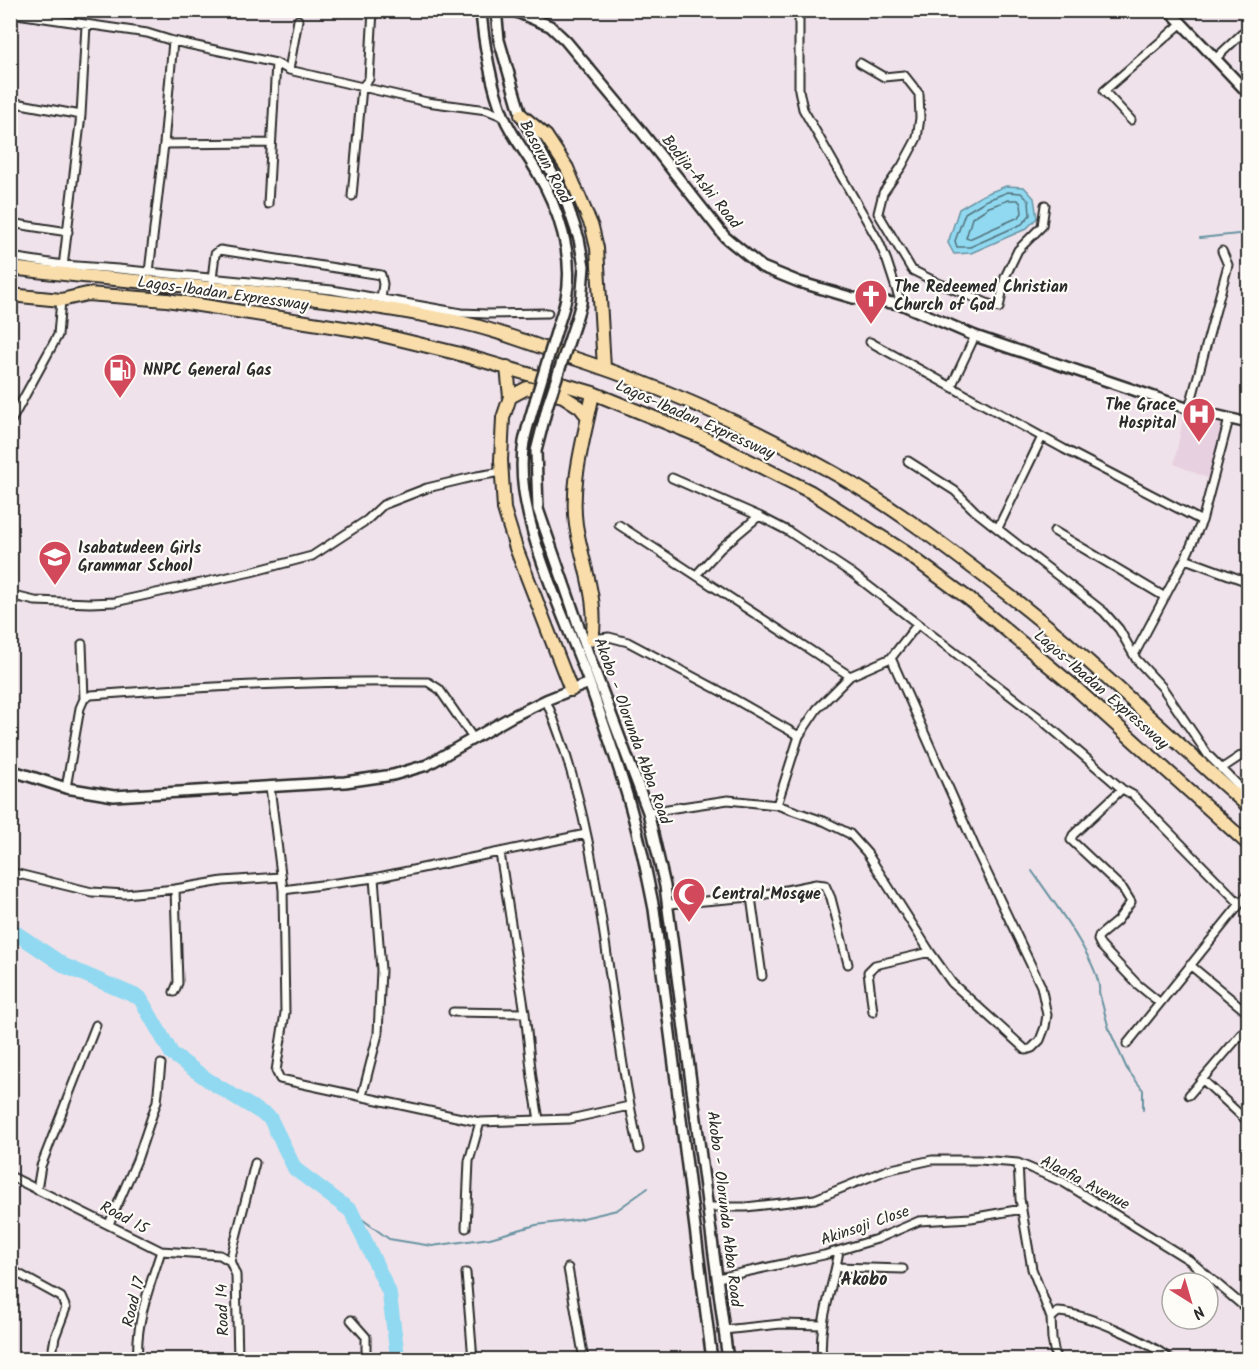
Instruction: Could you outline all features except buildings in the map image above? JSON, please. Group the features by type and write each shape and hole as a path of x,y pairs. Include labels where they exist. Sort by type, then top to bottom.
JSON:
{"highway":[{"path":"521,115 546,136 567,168 592,226 597,248 604,368"},
{"name":"Lagos-Ibadan Expressway","path":"10,268 64,270 369,305 457,321 604,368 685,400 836,474 924,532 1002,590 1061,638 1248,806"},
{"name":"Lagos-Ibadan Expressway","path":"10,295 61,300 87,294 167,300 369,332 435,347 593,393 704,438 811,492 905,552 999,622 1248,843"},
{"path":"507,367 510,397 503,418 504,509 516,548 571,690"},
{"path":"510,397 521,389 527,388 563,396 580,407 588,417"},
{"path":"592,639 595,625 577,526 575,500 578,471 593,393"}],"main road":[{"name":"Basorun Road","path":"481,10 484,44 504,117 539,175 565,238 567,297 536,398"},
{"name":"Basorun Road","path":"496,10 499,40 521,115 564,195 579,239 584,266 581,303 548,404"},
{"name":"Bodija-Ashi Road","path":"512,10 550,26 566,41 725,237 762,267 854,298 901,304 975,336 1189,409 1248,423"},
{"path":"1169,10 1248,93"},
{"name":"Akobo - Olorunda Abba Road","path":"536,398 524,443 523,480 528,517 549,582 589,683 634,818 650,889 712,1359"},
{"name":"Akobo - Olorunda Abba Road","path":"548,404 536,450 538,509 588,653 648,812 665,886 728,1359"},
{"path":"10,770 66,788 114,796 345,782 393,775 427,765 546,700 589,683"},
{"path":"650,889 665,886"},
{"path":"705,1298 720,1295"}],"street":[{"path":"352,196 362,87 369,79 374,10"},
{"path":"799,10 799,90 803,109 879,242 901,304"},
{"path":"10,13 147,33 173,41 276,63 289,70 427,102 488,110 504,117"},
{"path":"289,70 298,20"},
{"path":"1131,120 1104,92 1182,23"},
{"path":"64,270 81,115 86,25"},
{"path":"1215,59 1248,28"},
{"path":"149,272 173,41"},
{"path":"268,204 276,63"},
{"path":"861,63 884,77 904,75 919,94 917,138 902,166 883,193 878,213 912,270 999,308 1005,277 1018,250 1042,226 1045,205"},
{"path":"10,102 81,115"},
{"path":"164,144 271,143"},
{"path":"10,224 68,232"},
{"path":"212,279 215,254 220,250 381,274 383,284 381,299"},
{"path":"1189,409 1228,265 1222,252"},
{"path":"10,257 64,270 149,272 332,290 461,313 548,313"},
{"path":"10,423 58,335 61,300"},
{"path":"951,387 975,336"},
{"path":"870,342 1042,437 1202,521"},
{"path":"10,400 21,402"},
{"path":"1134,655 1185,559 1202,521 1229,419"},
{"path":"998,528 1042,437"},
{"path":"908,461 955,491 975,511 1104,612 1119,628 1136,659 1162,687 1208,755 1248,795"},
{"path":"10,595 35,601 116,602 251,572 312,556 367,520 383,505 427,488 502,472"},
{"path":"672,478 759,516 796,536 853,574 1037,716 1122,789 1133,795 1240,904"},
{"path":"696,574 721,548 759,516"},
{"path":"619,525 850,676"},
{"path":"1054,531 1165,597"},
{"path":"1185,559 1248,582"},
{"path":"777,805 799,736 817,709 850,676 891,658 917,625"},
{"path":"588,653 592,639 609,637 628,642 799,736"},
{"path":"66,788 80,708 84,699 82,644"},
{"path":"648,812 728,800 777,805 826,822 850,834 867,853 952,983 1019,1046 1026,1050 1032,1048 1040,1041 1047,1015 1041,986 891,658"},
{"path":"84,699 91,695 207,686 342,681 428,682 439,689 473,738"},
{"path":"546,700 573,772 586,834 639,1149"},
{"path":"1221,769 1248,751"},
{"path":"270,787 283,890 285,1013 276,1071 280,1079 480,1122 570,1119 630,1106"},
{"path":"1122,789 1073,835 1071,840 1123,889 1131,902 1117,921 1098,936 1101,946 1137,984 1159,1002"},
{"path":"283,890 374,878 586,834"},
{"path":"500,853 539,1120"},
{"path":"10,872 92,892 125,894 223,881 281,877"},
{"path":"362,1096 378,1034 381,970 374,878"},
{"path":"669,904 751,897 816,884 825,885 831,898 848,964"},
{"path":"174,993 178,983 175,889"},
{"path":"1127,1044 1248,894"},
{"path":"751,897 762,976"},
{"path":"873,1012 868,972 871,968 875,965 930,952"},
{"path":"1190,965 1248,1013"},
{"path":"453,1012 525,1013"},
{"path":"37,1190 41,1166 96,1025"},
{"path":"1189,1095 1248,1026"},
{"path":"109,1224 137,1160 157,1101 161,1064"},
{"path":"1202,1079 1248,1122"},
{"path":"466,1228 468,1161 480,1122"},
{"name":"Alaafia Avenue","path":"708,1208 756,1206 815,1199 886,1170 932,1160 1018,1163 1063,1182 1189,1260 1248,1310"},
{"path":"230,1261 255,1163"},
{"path":"1018,1163 1022,1209 1032,1269 1051,1318 1056,1359"},
{"name":"Road 15","path":"10,1176 161,1251 219,1255 230,1261"},
{"name":"Akinsoji Close","path":"718,1278 839,1251 877,1239 919,1221 971,1218 1022,1209"},
{"name":"Road 17","path":"138,1359 142,1312 161,1251"},
{"path":"822,1359 820,1341 839,1251"},
{"name":"Road 14","path":"230,1261 236,1275 238,1359"},
{"path":"836,1266 903,1269"},
{"path":"568,1268 584,1359"},
{"path":"10,1269 61,1297 66,1308 51,1359"},
{"path":"466,1273 473,1359"},
{"path":"1051,1318 1059,1312 1071,1313 1111,1327 1171,1359"},
{"path":"351,1320 366,1337 366,1359"},
{"path":"724,1330 781,1324 823,1324"},
{"path":"1157,1359 1162,1353"}],"shaded area":[{"name":"The Grace Hospital","path":"1184,414 1225,423 1210,479 1174,464"}],"water":[{"path":"1006,186 1024,187 1034,198 1037,218 1026,229 971,253 954,254 948,243 959,209 983,195"}],"waterway":[{"path":"1200,238 1248,233"},
{"path":"1032,871 1073,931 1092,966 1098,981 1109,1029 1127,1069 1143,1090 1143,1110"},
{"path":"10,929 65,966 140,998 172,1054 211,1082 270,1118 295,1169 351,1211 389,1292 398,1360"},
{"path":"351,1211 389,1239 432,1246 490,1238 536,1225 575,1220 617,1210 648,1188"}],"place":[{"name":"The Redeemed Christian Church of God","path":"871,325"},
{"name":"NNPC General Gas","path":"120,399"},
{"name":"The Grace Hospital","path":"1199,443"},
{"name":"Isabatudeen Girls Grammar School","path":"55,586"},
{"name":"Central Mosque","path":"689,923"}],"district":[{"name":"Akobo","path":"864,1280"}]}
